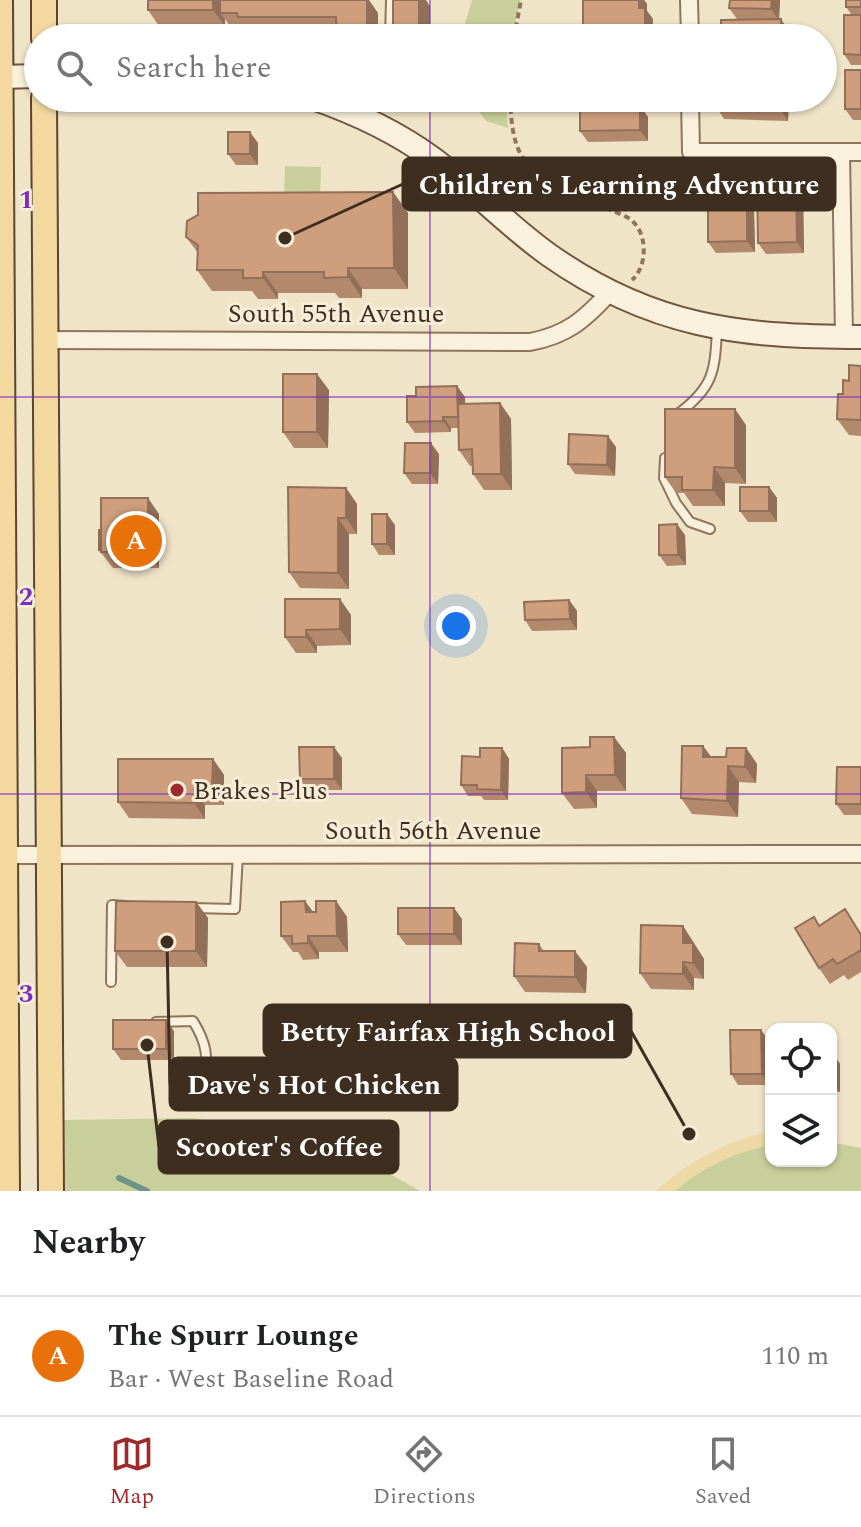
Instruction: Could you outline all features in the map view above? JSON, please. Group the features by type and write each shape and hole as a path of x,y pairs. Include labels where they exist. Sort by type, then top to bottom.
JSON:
{"main road":[{"path":"0,0 7,1191"},
{"path":"44,0 44,24"},
{"path":"44,112 51,1191"}],"street":[{"path":"689,0 690,24"},
{"path":"1,77 24,76"},
{"path":"352,112 395,134 433,159 546,253 609,293 650,310 717,328 782,337 852,337 841,152"},
{"path":"690,112 691,152 861,152"},
{"name":"South 55th Avenue","path":"45,340 530,342 553,337 577,325 609,293"},
{"name":"South 56th Avenue","path":"4,855 861,854"}],"lane":[{"path":"390,24 391,0"},
{"path":"674,418 697,400 709,385 715,371 717,328"},
{"path":"666,453 664,478 676,503 690,522 710,529"},
{"path":"189,908 235,909 238,854"},
{"path":"111,982 112,905 143,906"},
{"path":"152,1022 193,1021 205,1041 206,1070 202,1083"}],"path":[{"path":"517,24 521,0"},
{"path":"511,112 523,159 542,176 631,220 642,233 644,258 636,277 609,293"}],"green space":[{"path":"472,0 521,0 515,24 465,24"},
{"path":"480,112 507,112 508,128 486,121"},
{"path":"285,166 321,167 320,198 284,197"},
{"path":"194,1118 300,1135 360,1157 420,1191 65,1191 64,1120"},
{"path":"837,1143 861,1148 861,1191 675,1191 720,1161 765,1146 765,1167 837,1167"}],"sand":[{"path":"765,1133 765,1147 720,1162 675,1191 656,1191 709,1153"}],"building":[{"path":"148,0 213,0 213,10 148,10"},
{"path":"220,0 367,0 367,24 336,24 336,17 238,17 237,13 220,13"},
{"path":"393,0 419,0 419,24 393,24"},
{"path":"583,0 639,0 639,8 645,8 645,24 583,24"},
{"path":"730,0 772,0 771,9 729,8"},
{"path":"846,0 861,0 861,7 846,7"},
{"path":"844,15 861,15 861,55 844,54"},
{"path":"781,19 781,24 721,24 721,20"},
{"path":"845,70 861,70 861,109 845,109"},
{"path":"580,112 640,112 640,130 580,131"},
{"path":"228,132 250,132 250,154 228,154"},
{"path":"708,180 730,180 730,197 747,197 747,241 708,242"},
{"path":"796,183 797,242 758,243 757,184"},
{"path":"393,192 394,268 348,268 348,277 324,278 324,272 263,272 263,278 243,278 243,270 197,270 198,245 186,237 187,221 198,215 198,193"},
{"path":"849,365 861,366 861,420 837,419 838,394 843,394 843,380 849,381"},
{"path":"283,374 317,374 317,432 283,432"},
{"path":"457,386 458,417 443,417 443,421 407,422 407,396 416,396 416,387"},
{"path":"500,403 501,474 473,474 472,449 459,450 458,404"},
{"path":"665,409 735,409 735,468 714,467 713,490 682,490 682,477 665,477"},
{"path":"569,434 608,436 607,465 568,464"},
{"path":"405,443 431,443 430,473 404,473"},
{"path":"288,487 346,488 346,518 338,518 338,573 289,572"},
{"path":"740,487 769,487 769,511 740,511"},
{"path":"101,498 148,498 148,552 101,552"},
{"path":"372,514 387,514 387,544 372,544"},
{"path":"677,524 678,555 659,555 659,525"},
{"path":"285,599 340,599 340,629 306,630 306,637 285,637"},
{"path":"569,600 570,619 525,620 524,602"},
{"path":"590,737 614,737 615,775 586,775 586,792 562,793 562,748 590,747"},
{"path":"682,746 703,746 703,757 726,757 727,748 746,748 745,767 728,766 727,801 681,798"},
{"path":"299,747 334,747 334,779 300,779"},
{"path":"480,748 502,748 501,790 461,785 462,756 480,757"},
{"path":"118,759 213,759 212,789 194,789 194,803 118,802"},
{"path":"837,767 861,767 861,804 836,804"},
{"path":"116,901 196,902 196,951 115,951"},
{"path":"305,901 306,912 316,912 316,901 336,901 337,936 308,936 308,943 292,944 292,936 281,936 281,902"},
{"path":"398,908 454,908 454,934 398,934"},
{"path":"845,909 861,935 861,950 837,964 833,959 819,968 795,928 814,917 819,926"},
{"path":"641,925 683,926 683,943 693,943 693,963 683,962 683,974 640,973"},
{"path":"515,943 539,944 539,951 575,951 575,977 514,976"},
{"path":"113,1020 166,1020 166,1049 113,1049"},
{"path":"730,1030 761,1030 762,1074 731,1074"}],"waterway":[{"path":"119,1178 147,1191"}],"place":[{"name":"Children's Learning Adventure","path":"285,238"},
{"name":"The Spurr Lounge","path":"136,541"},
{"name":"Brakes Plus","path":"177,790"},
{"name":"Dave's Hot Chicken","path":"167,942"},
{"name":"Scooter's Coffee","path":"147,1045"},
{"name":"Betty Fairfax High School","path":"689,1134"}]}
